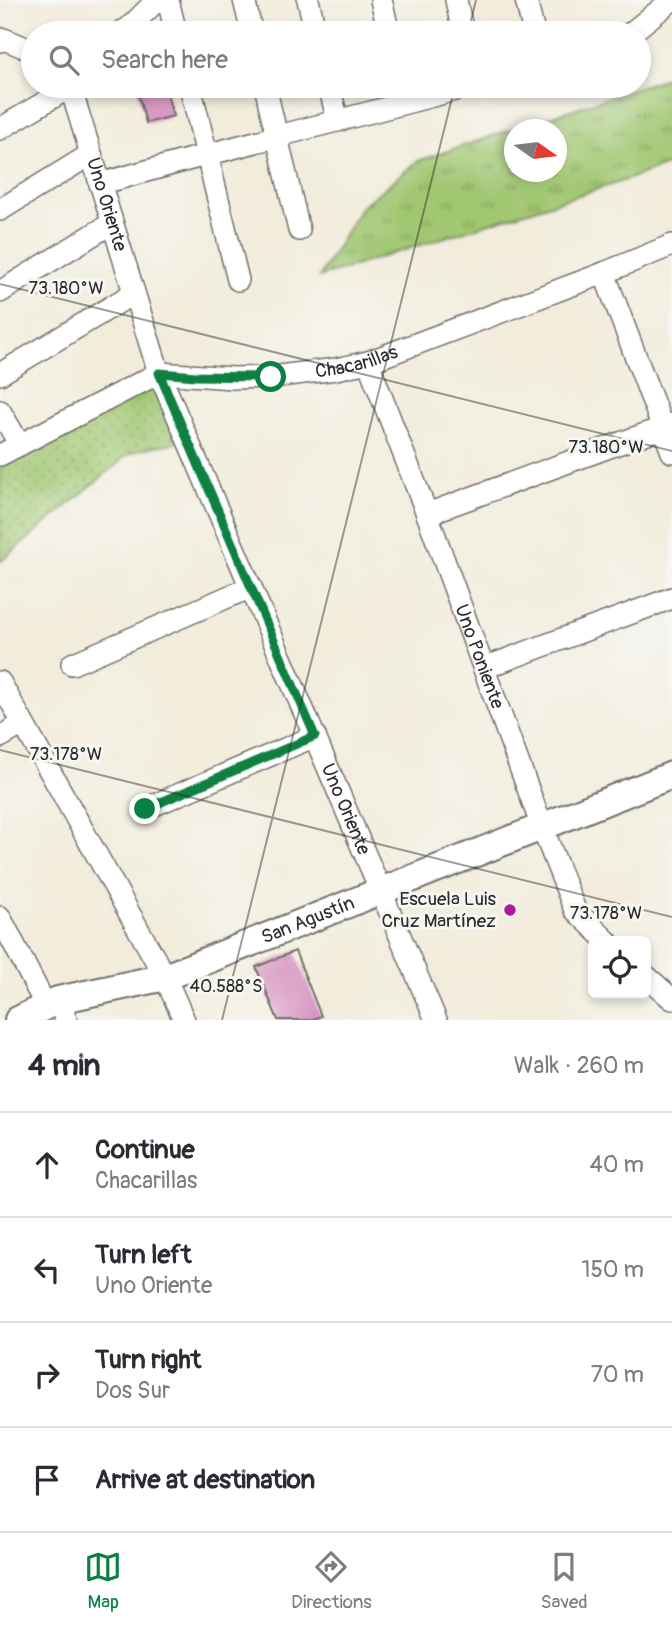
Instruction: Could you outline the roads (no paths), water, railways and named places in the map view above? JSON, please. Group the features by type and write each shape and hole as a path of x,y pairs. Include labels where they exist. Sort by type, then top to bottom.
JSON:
{"street":[{"path":"136,21 157,0"},
{"path":"168,0 173,21"},
{"path":"244,0 249,21"},
{"path":"308,0 313,21"},
{"path":"381,0 386,21"},
{"path":"456,0 460,21"},
{"path":"526,0 531,21"},
{"path":"646,21 672,0"},
{"path":"1,39 21,46"},
{"path":"0,129 50,98"},
{"name":"Uno Oriente","path":"74,98 159,373 436,1020"},
{"path":"193,98 238,280"},
{"path":"268,98 299,230"},
{"path":"333,98 338,121"},
{"path":"100,184 207,153 338,121 394,98"},
{"path":"0,210 91,154"},
{"path":"0,292 112,223"},
{"name":"Chacarillas","path":"159,373 271,377 368,362 672,245"},
{"path":"604,273 667,425 672,452"},
{"path":"0,374 134,293"},
{"name":"Uno Poniente","path":"368,362 575,911 602,936"},
{"path":"0,455 159,373"},
{"path":"0,411 20,444"},
{"path":"427,514 667,425"},
{"path":"72,664 251,587"},
{"path":"484,668 672,598"},
{"path":"0,682 164,977 184,1020"},
{"path":"0,737 23,724"},
{"path":"145,809 315,736"},
{"name":"San Agustín","path":"18,1020 164,977 672,775"},
{"path":"0,917 57,1009"},
{"path":"651,980 672,999"}],"place":[{"name":"Escuela Luis Cruz Martínez","path":"510,910"}]}
